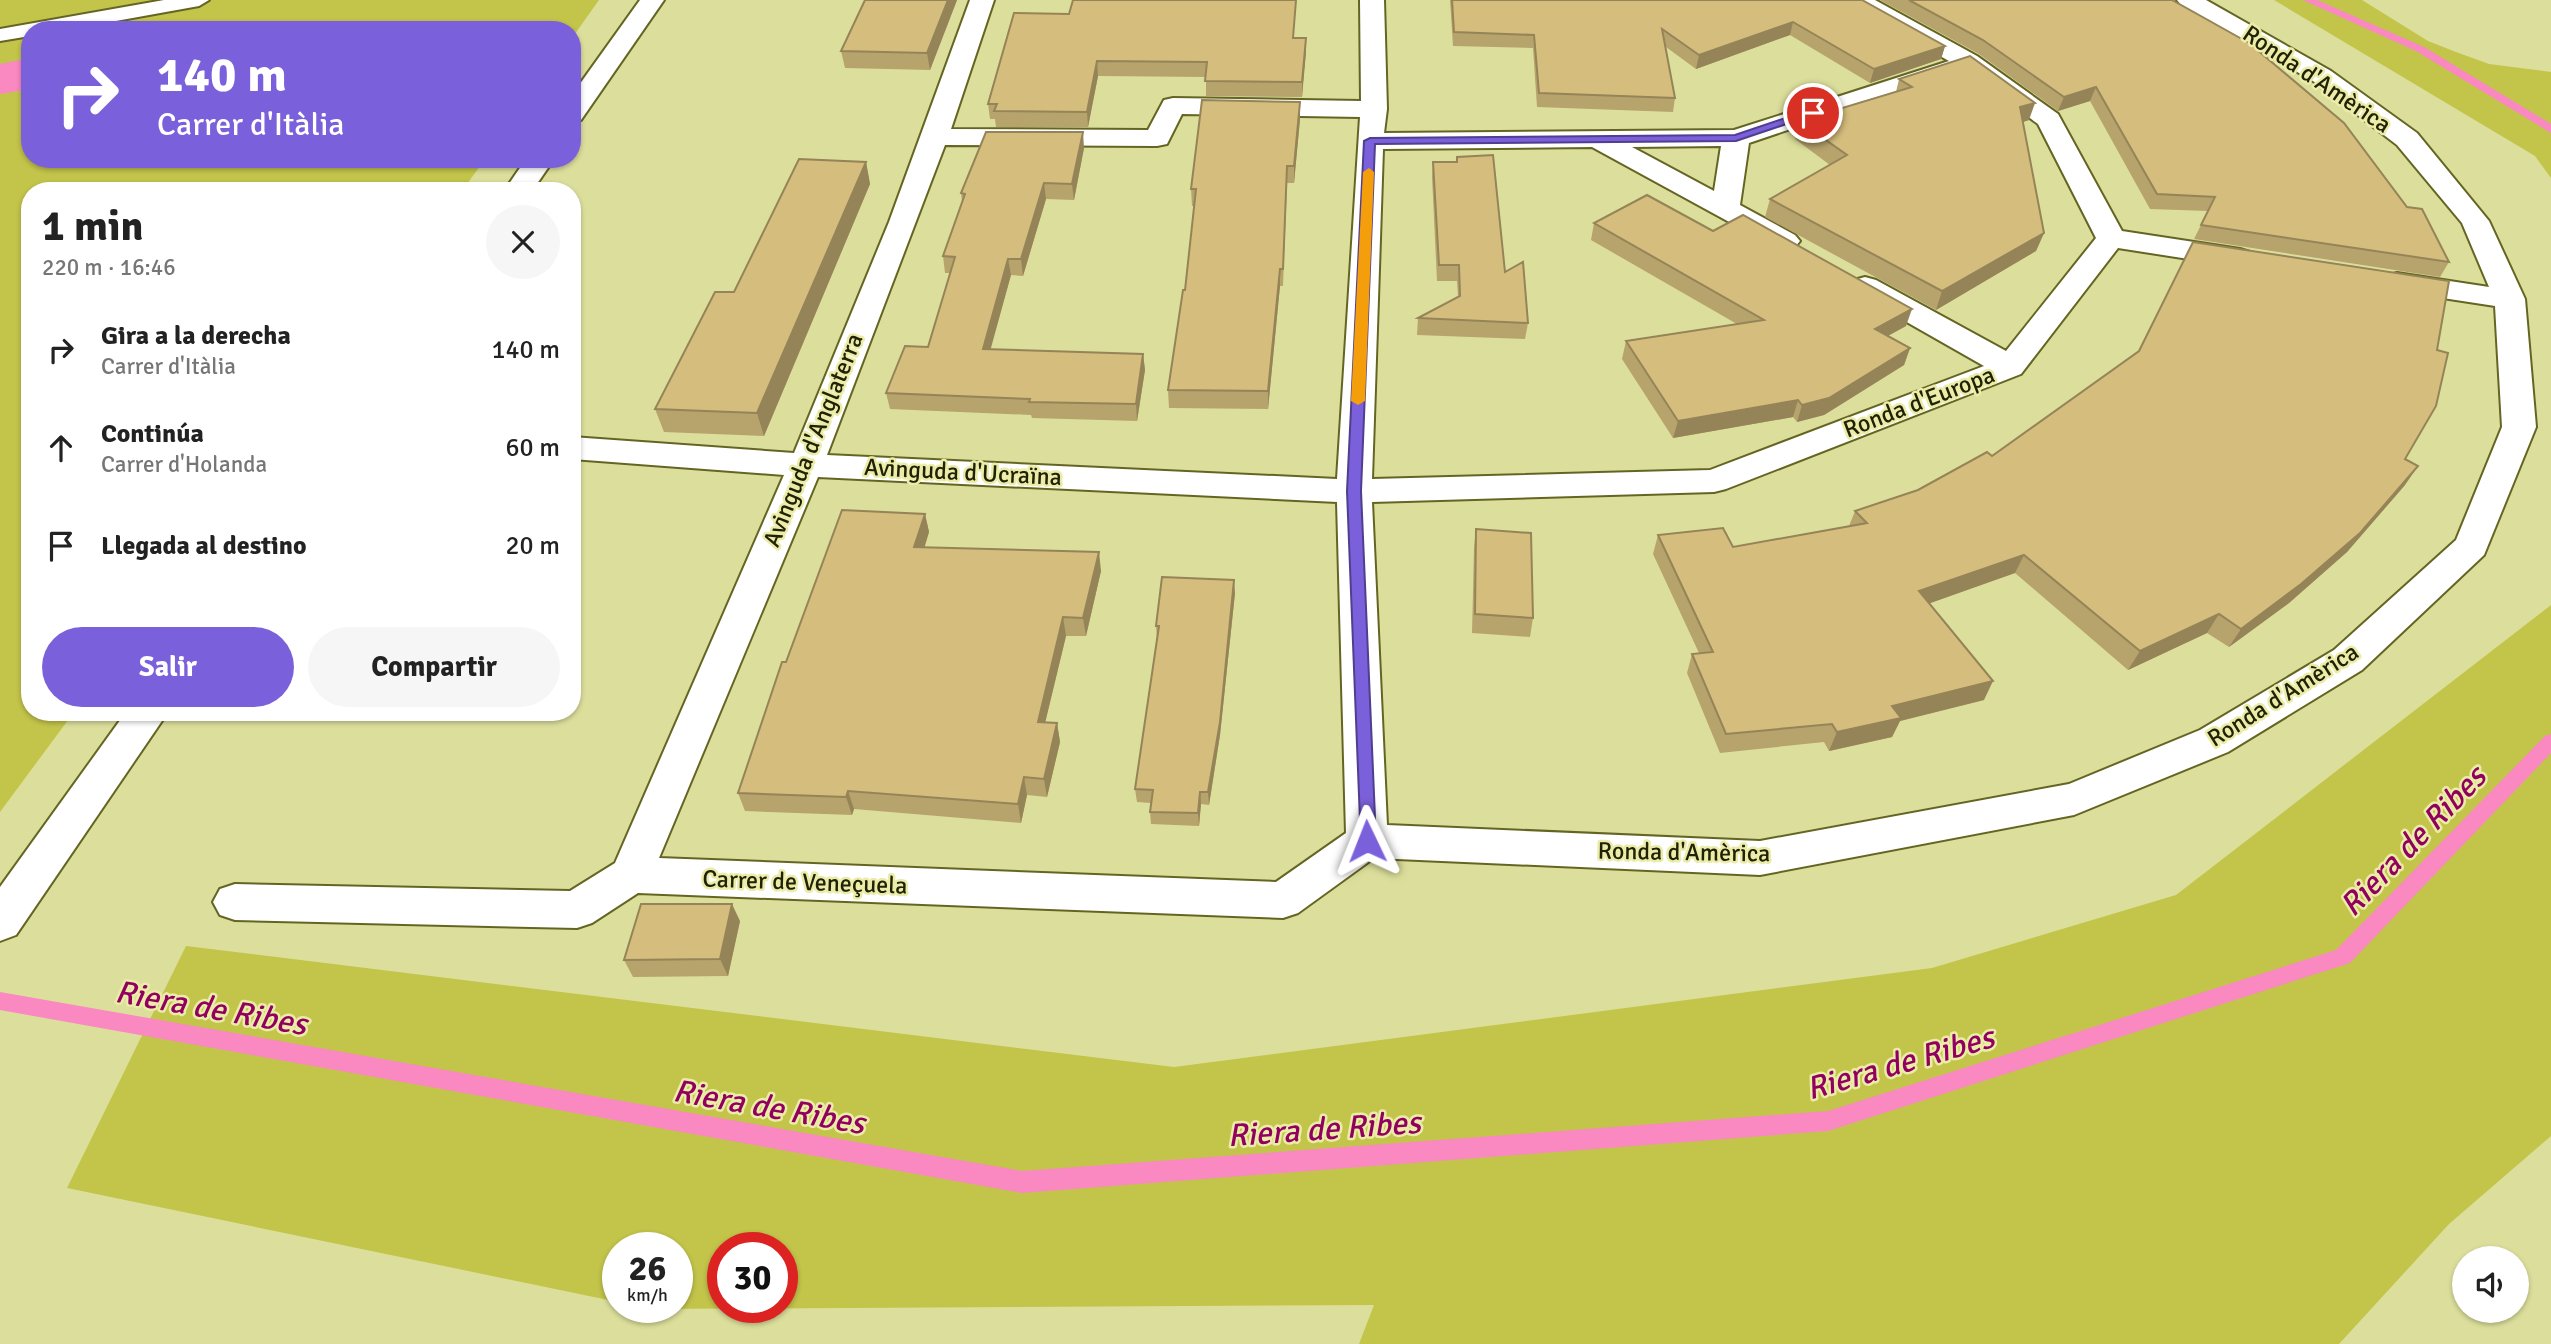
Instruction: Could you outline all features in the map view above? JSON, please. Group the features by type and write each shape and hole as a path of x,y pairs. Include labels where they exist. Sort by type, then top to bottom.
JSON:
{"street":[{"path":"581,101 652,0"},
{"name":"Avinguda d'Anglaterra","path":"631,875 804,464 937,137 982,0"},
{"path":"1367,841 1354,491 1372,125 1373,0"},
{"path":"1857,0 1968,61 2049,120 2111,238 2262,261"},
{"name":"Ronda d'Amèrica","path":"1367,841 1760,858 2074,799 2214,741 2348,660 2471,546 2519,427 2510,299 2475,220 2407,139 2322,76 2189,0"},
{"path":"937,137 1157,138 1173,106 1372,125 1600,141 1736,138 1968,61"},
{"path":"1725,208 1736,138"},
{"path":"1600,141 1808,254"},
{"name":"Ronda d'Europa","path":"1354,491 1714,481 2010,367 2111,238"},
{"path":"1844,274 2010,367"},
{"path":"2372,278 2510,299"},
{"name":"Avinguda d'Ucraïna","path":"581,449 804,464 1354,491"},
{"path":"0,922 142,721"},
{"name":"Carrer de Veneçuela","path":"631,875 1283,900 1367,841"},
{"path":"235,902 578,910 631,875"}],"lane":[{"path":"79,21 198,0"},
{"path":"0,35 21,31"}],"shaded area":[{"path":"0,0 599,0 581,25 581,21 21,21 21,168 479,168 468,182 21,182 21,721 67,721 0,812"},
{"path":"2274,0 2362,0 2428,41 2456,52 2489,64 2551,72 2551,178 2535,156"},
{"path":"21,60 21,90 0,94 0,64"},
{"path":"2551,605 2551,1136 2449,1224 2339,1344 1359,1344 1374,1305 798,1308 798,1232 707,1232 707,1309 693,1309 693,1232 602,1232 602,1299 67,1188 186,946 1174,1067 1932,968 2176,895"}],"building":[{"path":"865,0 948,0 927,53 841,51"},
{"path":"1073,0 1296,0 1293,38 1306,38 1302,82 1205,81 1207,62 1097,61 1087,112 994,111 997,104 988,104 1014,13 1069,14"},
{"path":"1452,0 1862,0 1945,46 1874,69 1793,22 1699,55 1662,29 1675,98 1539,93 1534,35 1454,32"},
{"path":"1909,0 2172,0 2249,43 2344,123 2407,207 2422,209 2449,262 2201,225 2215,197 2157,194 2096,87 2064,97 1983,40"},
{"path":"1970,56 2035,103 2020,107 2044,233 1942,291 1770,199 1847,155 1799,121 1912,87 1899,79"},
{"path":"1202,100 1300,102 1294,166 1287,166 1283,269 1280,269 1268,391 1168,390 1185,290 1196,189 1191,189"},
{"path":"986,132 1083,132 1072,184 1044,183 1021,259 1008,259 983,349 1143,354 1136,404 1029,402 1030,399 886,393 905,346 928,347 955,257 943,256 965,194 961,193"},
{"path":"1493,155 1505,272 1523,262 1528,323 1418,318 1460,296 1459,265 1439,265 1433,162 1457,162 1457,157"},
{"path":"799,159 866,162 757,413 655,409 715,292 734,292"},
{"path":"1647,195 1713,231 1743,215 1912,309 1875,329 1910,348 1829,398 1802,405 1798,400 1678,421 1626,341 1764,320 1594,223"},
{"path":"2193,242 2449,281 2437,350 2448,353 2436,406 2405,459 2418,466 2360,533 2301,584 2241,629 2219,614 2140,651 2024,555 1919,591 1993,681 1892,706 1901,718 1837,732 1832,724 1726,734 1692,654 1713,652 1658,535 1723,528 1733,547 1867,523 1855,511 1918,490 1987,452 1992,456 2139,351"},
{"path":"842,510 925,514 914,547 1099,552 1083,618 1063,617 1038,722 1057,723 1044,779 1024,777 1018,804 848,791 846,797 738,793 782,662 786,662"},
{"path":"1476,529 1531,533 1533,618 1475,614"},
{"path":"1162,577 1234,580 1220,722 1208,792 1200,792 1198,813 1150,812 1153,790 1135,789 1159,626 1156,626"},
{"path":"641,904 732,904 720,959 624,960"}],"waterway":[{"name":"Riera de Ribes","path":"2308,0 2420,49 2551,129"},
{"name":"Riera de Ribes","path":"0,1001 1022,1182 1828,1121 2343,957 2551,741"}],"slow traffic":[{"path":"1358,401 1369,172"}],"route":[{"path":"1367,841 1354,491 1370,141 1736,138 1813,113"}]}
